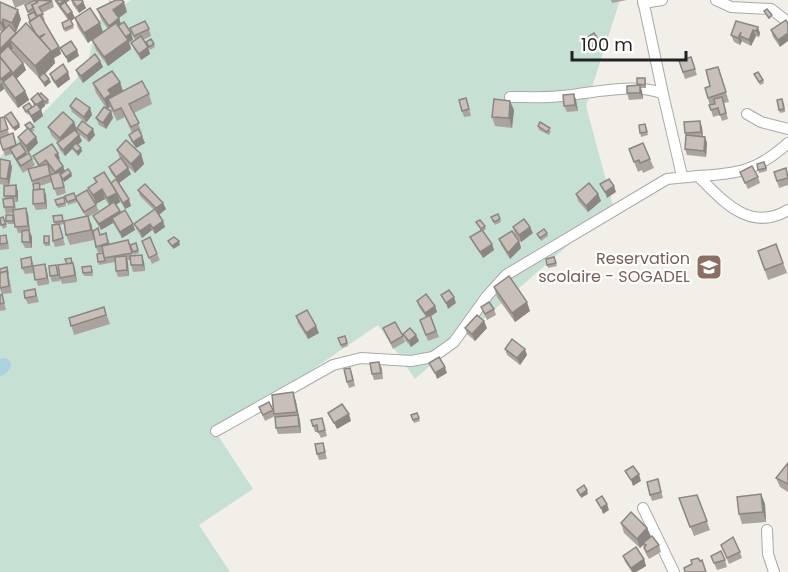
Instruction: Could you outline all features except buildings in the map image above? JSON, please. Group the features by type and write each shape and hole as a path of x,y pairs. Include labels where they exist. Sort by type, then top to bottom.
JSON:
{"street":[{"path":"662,0 643,2 682,176"},
{"path":"716,0 731,7 771,9 788,22"},
{"path":"510,98 559,97 610,90 652,88 663,94"},
{"path":"747,114 761,122 788,129"},
{"path":"216,430 333,365 361,358 411,361 433,357 454,342 487,296 506,275 668,179 682,176 737,174 756,165 788,143"},
{"path":"698,176 735,211 745,216 758,219 788,210"},
{"path":"643,508 674,572"},
{"path":"767,530 768,554 774,572"}],"green space":[{"path":"131,0 620,0 586,106 613,206 415,379 378,325 217,434 253,489 199,525 230,572 0,572 0,157 87,68 96,23"}],"waterway":[{"path":"0,369 4,365"}],"place":[{"name":"Reservation scolaire - SOGADEL","path":"709,267"}]}
